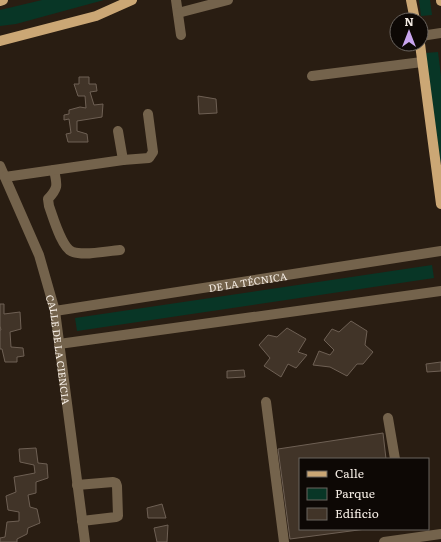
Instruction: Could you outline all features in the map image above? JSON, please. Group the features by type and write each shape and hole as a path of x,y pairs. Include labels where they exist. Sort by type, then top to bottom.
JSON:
{"main road":[{"path":"0,41 96,16 132,0"},
{"path":"411,0 413,12"},
{"path":"421,52 441,204"}],"street":[{"path":"176,0 182,35"},
{"path":"178,13 228,0"},
{"path":"429,35 441,33"},
{"path":"312,76 422,62"},
{"path":"5,177 123,160 149,158 153,152 148,114"},
{"path":"118,131 123,160"},
{"name":"CALLE DE LA CIENCIA","path":"0,166 39,255 55,311 84,542"},
{"path":"54,170 57,184 56,191 48,199 49,206 65,245 72,252 82,253 120,250"},
{"name":"DE LA TÉCNICA","path":"55,311 441,251"},
{"path":"59,344 441,291"},
{"path":"266,402 284,542"},
{"path":"388,418 395,458"},
{"path":"77,485 113,482 117,486 118,516 82,521"},
{"path":"384,542 406,534 441,534"}],"green space":[{"path":"42,0 104,0 16,24 0,26 0,10"},
{"path":"419,0 430,0 432,15 429,15 429,12 420,12"},
{"path":"438,52 441,76 441,166 425,53"},
{"path":"432,265 434,278 77,331 75,318"}],"building":[{"path":"79,77 89,77 89,84 96,84 97,91 90,92 94,105 103,104 102,117 77,121 77,131 87,134 88,142 68,142 66,134 71,133 69,119 64,120 64,115 69,114 69,110 80,107 86,108 85,96 78,96 74,84 79,84"},
{"path":"198,96 216,99 217,113 199,114"},
{"path":"0,304 4,304 4,314 20,312 21,329 10,332 11,347 23,348 24,356 17,357 17,362 5,362 2,349 0,349"},
{"path":"351,321 367,331 365,345 373,352 363,364 357,364 347,376 330,367 313,365 319,351 330,355 334,350 324,340 332,329 339,332"},
{"path":"287,328 306,339 298,352 307,355 296,368 288,364 281,377 264,366 270,358 259,345 268,335 277,337"},
{"path":"441,362 441,371 427,372 426,364"},
{"path":"244,370 245,377 227,378 227,371"},
{"path":"383,433 386,458 299,458 299,530 358,530 290,539 278,449"},
{"path":"36,448 38,463 47,464 48,478 36,482 36,493 28,495 30,507 37,509 40,523 28,528 27,534 17,539 17,542 0,542 0,538 5,537 7,522 19,521 19,512 8,510 6,496 16,492 14,477 35,473 34,465 20,462 19,449"},
{"path":"162,504 166,518 148,518 147,508"},
{"path":"168,525 167,542 157,542 154,528"}]}
